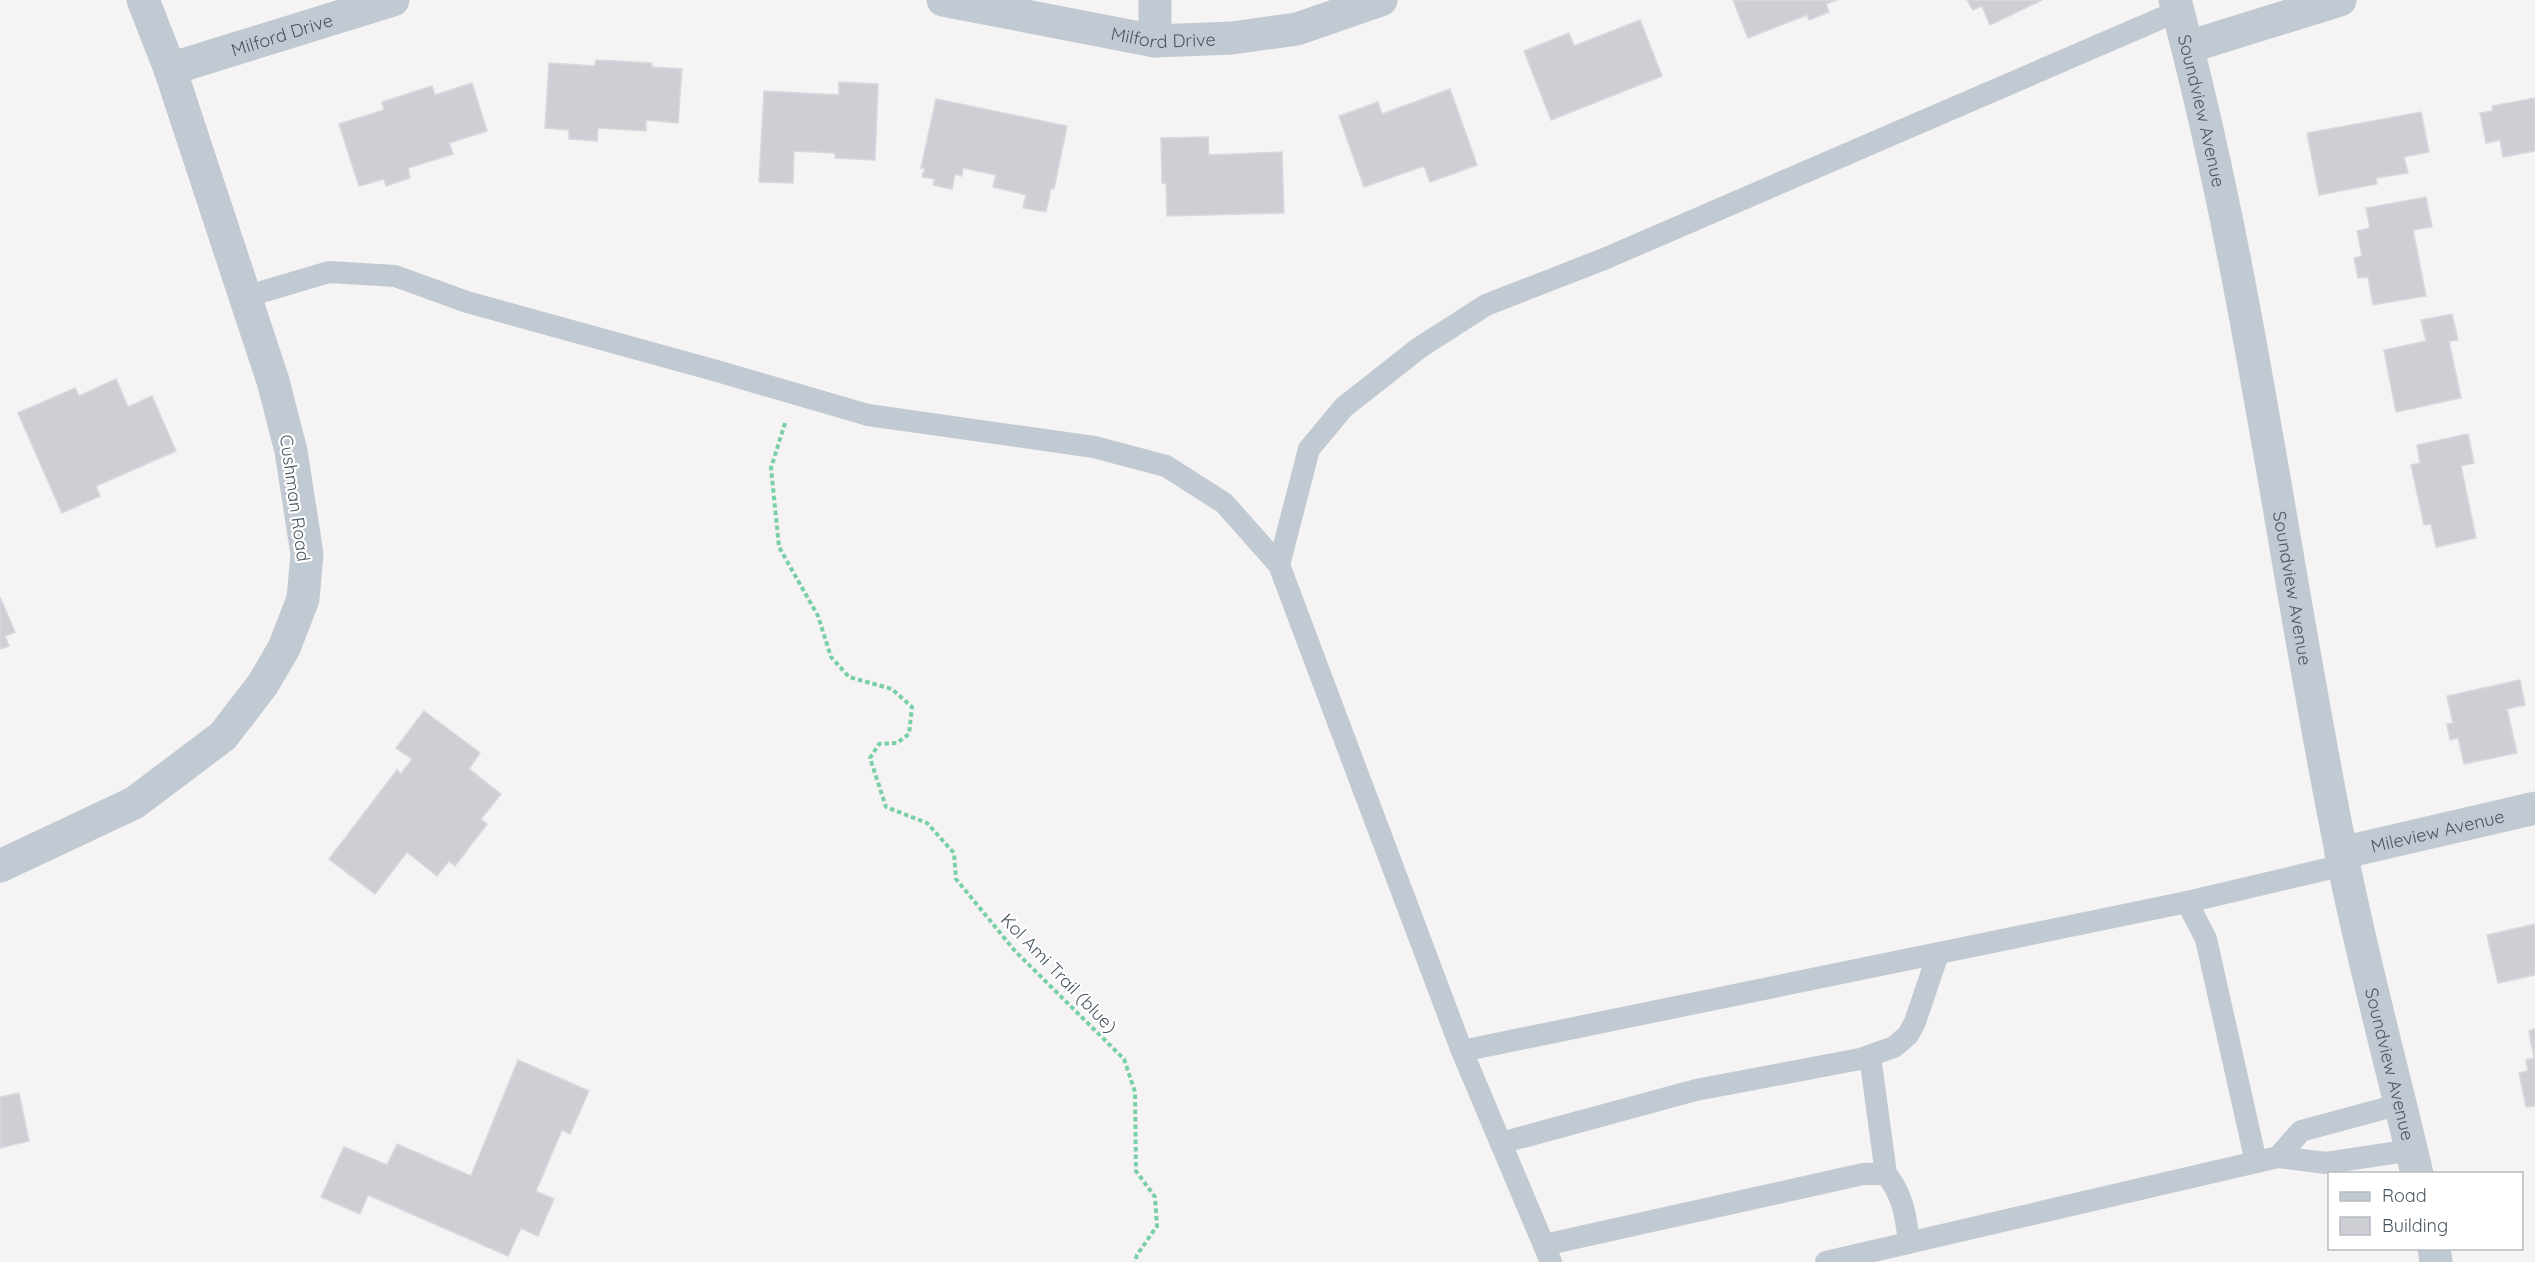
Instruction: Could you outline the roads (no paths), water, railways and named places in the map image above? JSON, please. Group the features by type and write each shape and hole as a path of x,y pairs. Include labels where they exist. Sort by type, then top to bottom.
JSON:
{"street":[{"name":"Cushman Road","path":"0,866 134,803 223,736 263,684 284,648 303,599 307,554 291,451 273,381 170,69 143,0"},
{"name":"Milford Drive","path":"170,69 393,0"},
{"name":"Milford Drive","path":"944,0 1155,41 1232,38 1297,29 1382,0"},
{"path":"1155,0 1155,41"},
{"path":"2188,46 2340,0"},
{"name":"Soundview Avenue","path":"2177,5 2230,239 2342,859 2415,1162"},
{"name":"Mileview Avenue","path":"2342,859 2535,808"}],"lane":[{"path":"1279,565 1309,449 1344,407 1419,348 1486,305 1605,260 2177,5"},
{"path":"245,297 328,272 395,276 467,302 868,416 1094,447 1166,466 1224,503 1279,565 1462,1051 1547,1254 1863,1174 1886,1174"},
{"path":"1462,1051 2187,902 2342,859"},
{"path":"2187,902 2206,939 2267,1159"},
{"path":"1501,1143 1696,1090 1870,1056 1894,1047 1908,1035 1915,1022 1938,954"},
{"path":"1870,1056 1886,1174 1897,1188 1905,1207 1909,1243"},
{"path":"2267,1159 2301,1131 2401,1104"},
{"path":"1826,1262 2267,1159 2326,1163 2415,1162"}]}
